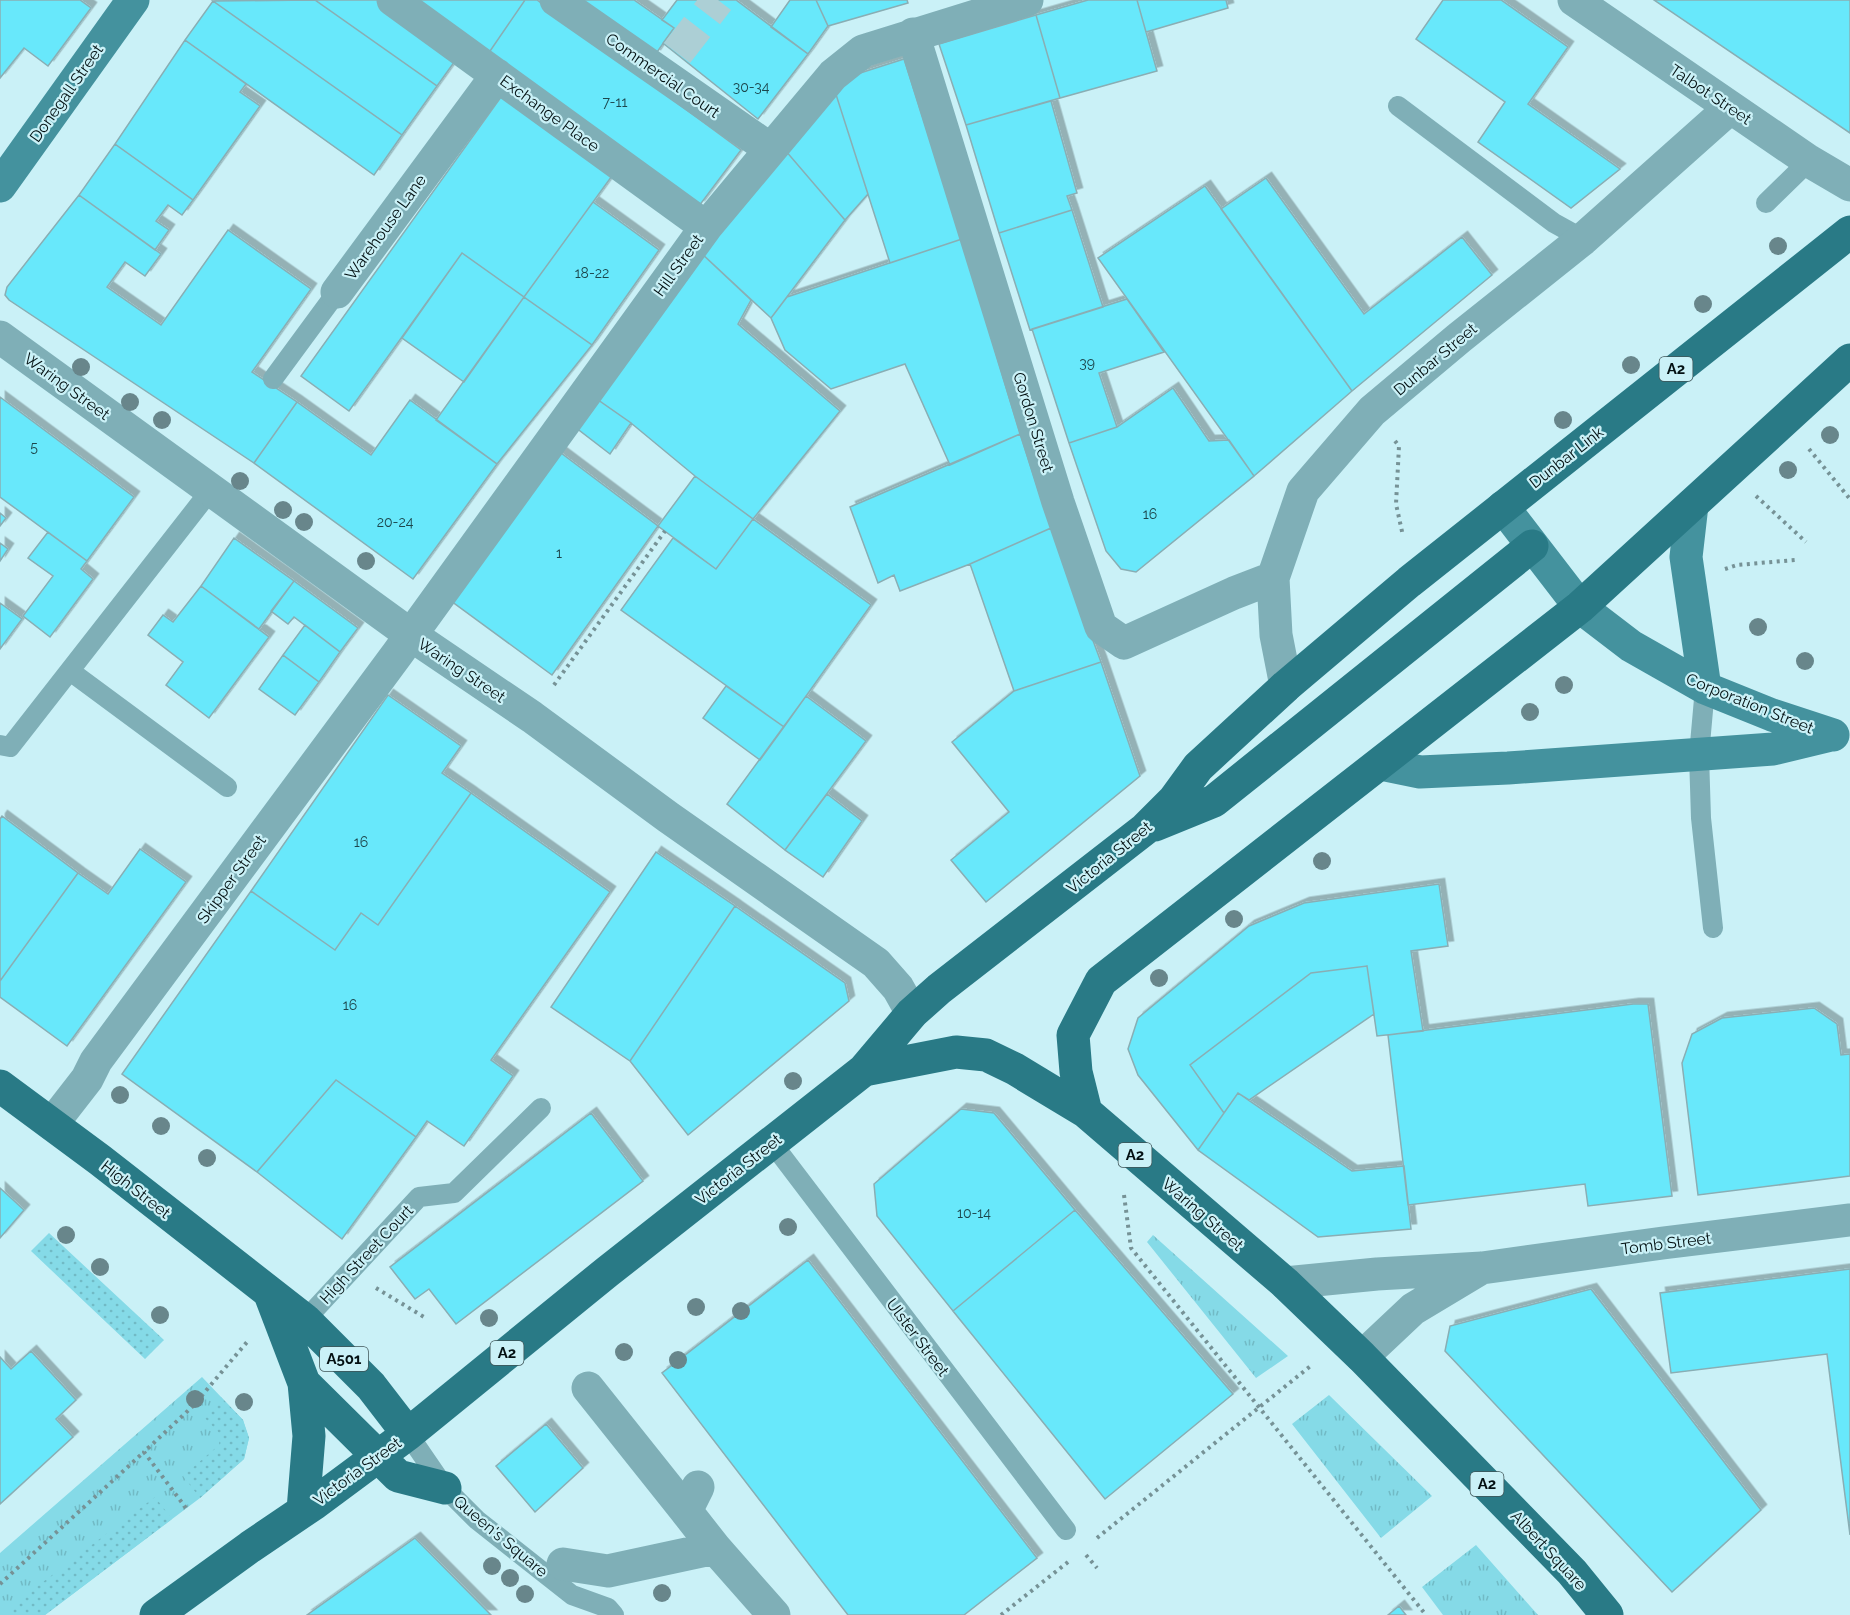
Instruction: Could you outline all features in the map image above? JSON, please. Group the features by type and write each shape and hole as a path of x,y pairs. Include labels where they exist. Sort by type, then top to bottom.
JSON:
{"main road":[{"name":"Dunbar Link","path":"1286,686 1409,582 1850,232"},
{"path":"1086,1112 1076,1072 1073,1035 1101,981 1580,607 1850,360"},
{"path":"1145,829 1214,801 1532,546"},
{"name":"Victoria Street","path":"156,1615 408,1434 607,1272 864,1070 912,1013 939,989 1145,829 1174,800 1198,767 1286,686"},
{"name":"Waring Street","path":"864,1070 956,1052 986,1055 1015,1069 1086,1112 1285,1283 1353,1348"},
{"name":"High Street","path":"0,1086 305,1320 371,1386 408,1434"},
{"name":"A501","path":"270,1294 304,1383 309,1436 303,1510"},
{"name":"Albert Square","path":"1353,1348 1572,1572 1608,1615"},
{"path":"304,1383 398,1476 445,1488"}],"street":[{"name":"Donegall Street","path":"0,186 133,0"},
{"name":"Exchange Place","path":"393,0 706,226"},
{"name":"Commercial Court","path":"556,0 669,63 770,149"},
{"name":"Hill Street","path":"411,635 706,226 833,75 863,51 1027,0"},
{"name":"Talbot Street","path":"1574,0 1809,161 1850,185"},
{"name":"Gordon Street","path":"913,34 1096,629 1124,643 1234,593 1273,578"},
{"name":"Warehouse Lane","path":"337,292 497,75"},
{"name":"Dunbar Street","path":"1286,686 1276,635 1273,578 1304,491 1372,411 1583,239 1730,108"},
{"name":"Waring Street","path":"0,337 205,480 411,635 532,717 668,817 876,963 898,988 912,1013"},
{"path":"1692,505 1686,557 1705,688"},
{"name":"Corporation Street","path":"1503,507 1580,607 1631,646 1705,688 1772,715 1841,735"},
{"name":"Skipper Street","path":"52,1124 87,1079 96,1061 411,635"},
{"path":"1381,764 1420,772 1508,768 1773,749 1841,735"},
{"name":"Tomb Street","path":"1285,1283 1377,1274 1482,1268 1850,1220"},
{"name":"Tomb Street","path":"1353,1348 1482,1268"},
{"path":"588,1389 692,1499 715,1548 774,1615"},
{"name":"Queen's Square","path":"563,1564 608,1571 715,1548"}],"lane":[{"path":"1398,106 1554,223 1583,239"},
{"path":"1767,203 1809,161"},
{"name":"Warehouse Lane","path":"273,378 337,292"},
{"path":"0,746 10,747 70,671 205,480"},
{"path":"70,671 227,787"},
{"path":"1705,688 1699,755 1701,818 1713,928"},
{"name":"High Street Court","path":"305,1320 419,1197 454,1193 541,1108"},
{"name":"Ulster Street","path":"772,1143 1066,1530"},
{"name":"Queen's Square","path":"408,1434 445,1488 477,1520 572,1595 608,1608 614,1615"}],"path":[{"path":"1784,420 1850,499"},
{"path":"1396,504 1399,446"},
{"path":"1730,469 1806,542"},
{"path":"532,717 665,531"},
{"path":"1737,566 1795,560"},
{"path":"1116,1139 1131,1248 1426,1615"},
{"path":"374,1287 424,1317"},
{"path":"0,1584 194,1406 247,1341"},
{"path":"1091,1542 1258,1408 1353,1348"},
{"path":"144,1452 186,1508"},
{"path":"1001,1615 1073,1557"}],"green space":[{"path":"49,1233 164,1340 145,1359 31,1251"},
{"path":"1153,1235 1288,1356 1256,1378 1147,1242"},
{"path":"202,1377 243,1420 249,1438 244,1459 200,1498 45,1615 0,1615 0,1553"},
{"path":"1329,1395 1432,1496 1381,1538 1292,1424"},
{"path":"221,1397 243,1420 249,1438 244,1459 200,1498 183,1476 219,1445 220,1434 203,1416"},
{"path":"155,1497 172,1519 45,1615 10,1615 6,1610"},
{"path":"1476,1545 1538,1615 1443,1615 1422,1587"}],"building":[{"path":"0,0 80,0 91,8 48,66 24,48 0,78"},
{"path":"315,0 385,0 460,54 437,86"},
{"path":"315,0 437,86 402,135 213,1"},
{"path":"411,0 525,0 488,54"},
{"path":"525,0 537,0 741,150 699,206 488,54"},
{"path":"578,0 634,0 674,28 655,55"},
{"path":"677,0 736,0 808,54 758,119 663,43 674,28 662,20"},
{"path":"790,0 816,0 828,26 808,54 771,27"},
{"path":"816,0 907,0 908,3 828,26"},
{"path":"1088,0 1137,0 1157,71 1060,98 1036,15"},
{"path":"1137,0 1226,0 1228,8 1146,32"},
{"path":"1443,0 1501,0 1568,47 1528,104 1620,169 1571,208 1478,142 1505,102 1416,39"},
{"path":"1654,0 1850,0 1850,133"},
{"path":"213,1 402,135 374,175 185,40"},
{"path":"1036,15 1060,98 966,125 939,44"},
{"path":"185,40 246,84 240,92 260,106 193,200 115,144"},
{"path":"904,59 962,239 890,263 832,82"},
{"path":"832,82 868,194 845,220 785,150"},
{"path":"506,90 617,169 524,297 462,253 349,411 301,376"},
{"path":"1051,101 1077,193 1067,196 1072,210 999,233 966,125"},
{"path":"115,144 193,200 182,215 168,205 156,221 169,230 155,250 79,195"},
{"path":"785,150 845,220 771,318 700,252"},
{"path":"1266,178 1364,314 1462,237 1492,275 1352,391 1221,209"},
{"path":"1205,186 1352,391 1254,476 1098,258"},
{"path":"79,195 161,254 145,276 125,262 107,287 161,325 228,230 311,289 252,372 297,402 254,463 9,300 5,295 7,287"},
{"path":"593,202 659,250 592,345 524,297"},
{"path":"1072,210 1103,307 1030,330 999,233"},
{"path":"962,239 1020,434 950,465 905,364 831,389 785,350 771,318 787,297"},
{"path":"700,252 751,300 738,324 840,411 753,519 695,476 631,423 594,397"},
{"path":"462,253 524,297 464,382 402,338"},
{"path":"524,297 592,345 497,464 436,420"},
{"path":"1127,299 1164,352 1099,373 1117,427 1069,443 1032,329"},
{"path":"1173,388 1209,441 1229,440 1254,476 1136,572 1121,569 1106,551 1069,443 1117,427"},
{"path":"0,397 134,497 87,561 0,497"},
{"path":"594,397 631,423 610,454 575,427"},
{"path":"410,400 497,464 413,579 254,463 297,402 371,455"},
{"path":"1020,434 1051,528 970,564 900,591 894,575 878,583 850,507"},
{"path":"557,450 658,526 552,675 447,598"},
{"path":"695,476 753,519 716,569 658,526"},
{"path":"0,513 6,518 0,526"},
{"path":"753,519 871,605 784,727 621,610 673,538 716,569"},
{"path":"1051,528 1101,662 1014,691 970,564"},
{"path":"48,532 87,561 81,569 93,579 50,637 23,616 53,576 28,558"},
{"path":"234,538 294,581 259,629 201,586"},
{"path":"0,543 8,549 0,561"},
{"path":"294,581 358,628 340,652 294,617 288,624 271,611"},
{"path":"201,586 269,637 209,718 166,685 183,662 148,635 163,615 173,622"},
{"path":"0,603 22,619 0,649"},
{"path":"305,625 340,652 319,682 283,655"},
{"path":"283,655 319,682 295,715 259,689"},
{"path":"1101,662 1140,776 986,902 951,860 1009,812 952,742 1014,691"},
{"path":"726,686 784,727 760,760 703,718"},
{"path":"388,695 461,746 442,773 471,793 378,925 361,913 335,950 251,891"},
{"path":"806,696 866,741 785,850 727,804"},
{"path":"471,793 610,892 491,1060 513,1076 464,1146 427,1121 416,1137 336,1080 257,1172 122,1074 251,891 335,950 361,913 378,925"},
{"path":"827,794 862,821 823,877 785,850"},
{"path":"2,816 78,873 0,981 0,819"},
{"path":"140,849 186,882 67,1046 0,997 0,981 78,873 108,894"},
{"path":"656,852 735,906 630,1061 551,1007"},
{"path":"1439,884 1448,946 1411,951 1423,1031 1377,1036 1367,966 1311,973 1190,1065 1224,1113 1198,1150 1138,1075 1128,1049 1138,1018 1249,926 1304,903"},
{"path":"735,906 845,983 849,1001 688,1135 630,1061"},
{"path":"1367,966 1374,1014 1249,1100 1238,1093 1224,1113 1190,1065 1311,973"},
{"path":"1648,1004 1672,1196 1588,1206 1585,1184 1408,1205 1388,1035"},
{"path":"1814,1008 1837,1024 1841,1055 1850,1054 1850,1176 1698,1195 1682,1063 1692,1034 1722,1018"},
{"path":"336,1080 416,1137 342,1239 257,1172"},
{"path":"1238,1093 1352,1171 1404,1166 1411,1229 1318,1237 1198,1150"},
{"path":"961,1109 994,1113 1075,1210 953,1311 877,1216 874,1184"},
{"path":"591,1113 643,1181 456,1324 429,1289 415,1299 390,1267"},
{"path":"0,1188 24,1210 0,1238"},
{"path":"1075,1210 1233,1394 1105,1499 953,1311"},
{"path":"808,1260 1037,1558 964,1615 848,1615 662,1373"},
{"path":"1850,1269 1850,1535 1827,1354 1671,1373 1660,1293"},
{"path":"1591,1289 1761,1510 1672,1592 1445,1351 1450,1326"},
{"path":"31,1351 76,1400 56,1419 73,1437 0,1504 0,1357 11,1369"},
{"path":"546,1424 583,1468 535,1512 496,1466"},
{"path":"415,1538 491,1615 307,1615"},
{"path":"1399,1606 1406,1615 1388,1615"}],"tunnel":[{"path":"677,53 718,0"}]}
